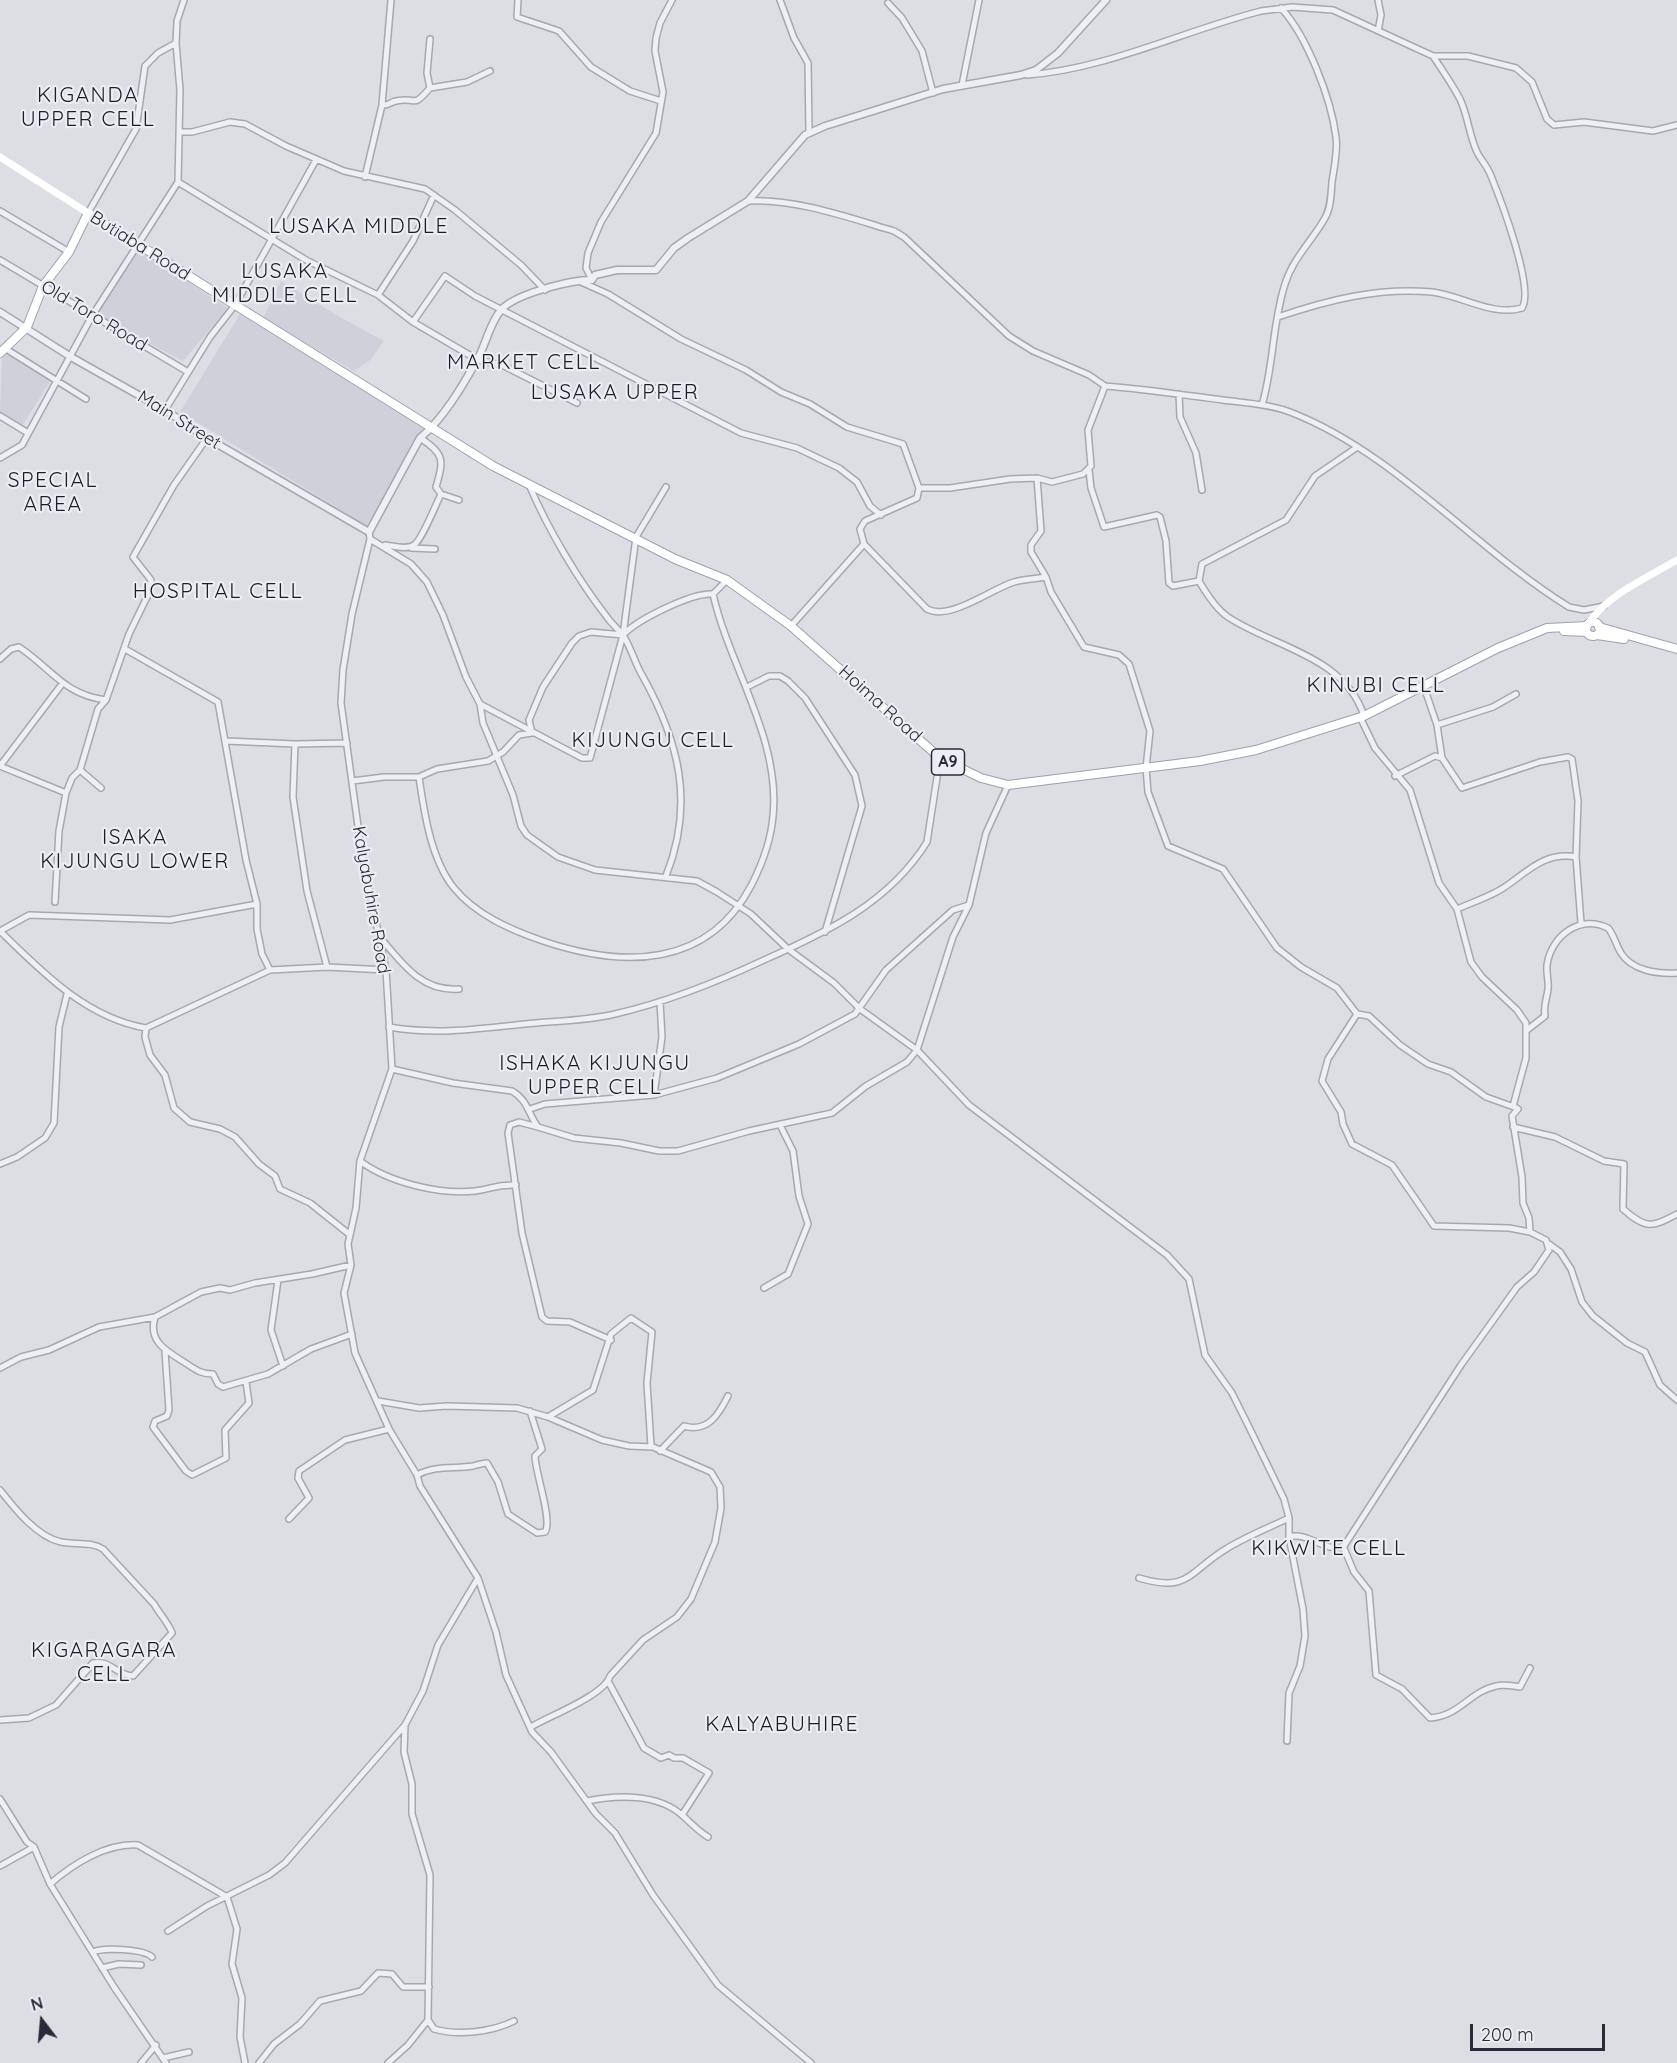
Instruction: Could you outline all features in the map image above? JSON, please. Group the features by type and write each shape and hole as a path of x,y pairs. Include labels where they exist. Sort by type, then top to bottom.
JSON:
{"main road":[{"name":"Butiaba Road","path":"0,157 434,427"},
{"path":"3,351 27,327 43,286 69,252 88,213"},
{"name":"Hoima Road","path":"434,427 530,487 636,537 675,559 727,580 791,626 940,758 981,778 1008,785 1232,756 1318,732 1362,716 1498,648 1536,633 1587,627"},
{"path":"1587,627 1601,607 1677,560"},
{"path":"1598,629 1601,607"},
{"name":"A9","path":"1598,629 1591,636 1587,627 1592,622 1598,629 1677,649"}],"street":[{"path":"0,458 16,451 28,433 92,316 178,182 180,132 176,43 177,21 184,0"},
{"path":"365,177 382,105 391,0"},
{"path":"518,0 517,17 559,31 582,58 604,76 630,91 661,101"},
{"path":"592,280 586,268 601,222 653,140 663,92 656,38 660,22 672,0"},
{"path":"780,0 794,38 808,63 809,133"},
{"path":"962,85 980,0"},
{"path":"1021,75 1049,62 1106,0"},
{"path":"1378,0 1381,15 1378,31"},
{"path":"888,3 902,18 922,51 933,93"},
{"path":"592,280 595,275 608,271 656,270 667,255 688,238 748,201 771,177 797,143 809,133 962,85 1021,75 1061,72 1096,63 1207,26 1281,8 1333,10 1433,56 1468,56 1516,68 1532,82 1547,119 1554,125 1584,122 1653,131 1677,125"},
{"path":"1262,405 1270,380 1273,337 1285,284 1299,254 1326,218 1329,208 1337,139 1330,110 1310,58 1297,28 1281,8"},
{"path":"382,105 398,100 418,101 424,98 430,88 427,73 430,39"},
{"path":"88,213 136,129 145,66 158,53 176,43"},
{"path":"1278,317 1370,292 1435,292 1509,310 1522,308 1525,303 1526,292 1517,252 1491,175 1476,151 1466,113 1459,97 1433,56"},
{"path":"430,88 467,82 490,70"},
{"path":"180,132 192,132 230,122 245,123 316,160 365,177 413,185 434,195 521,265 545,290"},
{"path":"165,410 188,372 235,305 316,160"},
{"path":"178,182 306,261 378,295 413,322 478,360 502,365 577,403"},
{"path":"378,295 413,241 434,195"},
{"path":"748,201 760,200 825,211 894,231 1009,336 1039,354 1089,375 1105,386 1262,405 1290,412 1356,448 1436,503 1475,539 1565,605 1584,610 1601,607"},
{"path":"0,211 69,252"},
{"name":"Old Toro Road","path":"0,260 188,372"},
{"path":"413,322 446,276 475,296 741,433 797,448 845,472 857,482 870,506 881,515"},
{"path":"592,280 577,280 545,290 502,309 478,360 434,427 420,438 370,536 411,564 427,582 443,615 466,677 480,704 483,723 498,756 526,835 571,863 595,870 697,881 751,914 788,949 834,983 860,1010 917,1050 969,1105 1167,1255 1189,1279 1205,1355 1232,1393 1250,1427 1284,1499 1289,1518 1288,1537 1303,1609 1305,1636 1300,1666 1289,1693 1287,1741"},
{"path":"577,280 608,294 681,339 746,370 781,392 810,404 848,427 903,444 919,488 912,502 881,515 862,525 860,529 864,544 910,593 934,613 983,598 1012,583 1046,577"},
{"name":"Main Street","path":"0,312 370,536"},
{"path":"3,351 86,399"},
{"path":"1105,386 1088,430 1091,466 1089,470 1093,495 1104,527 1157,515 1160,517 1166,541 1169,583 1173,586 1199,581"},
{"path":"1179,394 1180,417 1196,453 1202,490"},
{"path":"0,416 28,433"},
{"path":"55,902 59,831 66,793 72,778 80,771 98,709 106,700 129,634 150,591 151,580 133,557 174,485 207,438"},
{"path":"420,438 430,445 442,461 443,466 436,487 441,494 459,500"},
{"path":"1356,448 1315,476 1286,520 1202,564 1199,581 1226,616 1273,641 1292,647 1329,669 1357,698 1375,748 1394,770 1395,776"},
{"path":"919,488 950,488 985,481 1037,478 1052,482 1071,478 1089,470"},
{"path":"1037,478 1041,531 1031,545 1031,552 1046,577 1051,592 1084,646 1119,655 1129,664 1150,731 1146,768 1148,792 1168,846 1223,869 1277,948 1301,967 1337,988 1357,1014 1369,1016 1400,1045 1428,1064 1454,1073 1495,1101 1518,1109"},
{"path":"530,487 573,565 606,616 623,635 640,674 655,698 680,771 681,823 666,876"},
{"path":"480,704 582,758 590,758 623,635 636,537 666,487"},
{"path":"406,548 414,545 420,538 441,494"},
{"name":"Kalyabuhire Road","path":"370,536 359,579 343,670 341,703 362,855 386,970 392,1069 360,1161 356,1208 349,1234 351,1265 344,1293 355,1353 389,1429 417,1475 420,1486 478,1578 496,1632 506,1675 532,1732 551,1752 587,1801 615,1833 653,1895 718,1985 812,2063"},
{"path":"791,626 864,544"},
{"path":"384,545 435,549"},
{"path":"713,594 727,580"},
{"path":"623,635 632,626 683,602 703,593 713,594"},
{"path":"419,777 435,848 452,886 486,916 535,938 585,953 611,957 652,957 680,950 702,940 739,908 765,857 774,813 767,754 747,687 718,617 713,594"},
{"path":"532,733 529,720 543,687 572,643 579,636 591,632 623,635"},
{"path":"0,659 10,649 19,647 62,684 89,698 106,700"},
{"path":"125,649 217,700 246,860 257,904 257,929 262,954 270,970"},
{"path":"747,687 769,676 780,676 788,681 805,698 855,775 862,806 825,932"},
{"path":"62,684 0,766 66,793"},
{"path":"1424,687 1437,725 1442,758 1462,788 1540,762 1570,758 1578,801 1576,857 1581,923"},
{"path":"1437,725 1493,707 1516,694"},
{"path":"352,781 384,777 419,777 437,769 482,763 498,756 519,735 532,733"},
{"path":"226,741 295,744 347,743"},
{"path":"295,744 293,797 307,891 327,967"},
{"path":"1395,776 1436,756 1442,758"},
{"path":"389,1027 427,1032 468,1031 612,1015 704,988 825,932 850,918 891,886 920,853 927,842 940,758"},
{"path":"80,771 101,788"},
{"path":"1395,776 1403,779 1410,790 1439,883 1457,909 1468,954 1475,969 1517,1010 1526,1023 1526,1058 1513,1106 1518,1109"},
{"path":"611,1340 570,1322 544,1320 526,1254 508,1128 519,1122 569,1137 671,1152 840,1109 859,1091 910,1059 917,1050 952,937 969,905 980,850 1008,785"},
{"path":"1457,909 1495,892 1534,865 1565,855 1576,857"},
{"path":"257,904 170,920 29,915 0,931 67,994 129,1025 146,1028 270,970 327,967 386,970"},
{"path":"530,1109 544,1104 654,1095 758,1063 833,1027 860,1010 886,970 952,910 969,905"},
{"path":"1527,1030 1545,1016 1545,997 1548,990 1547,966 1552,948 1563,935 1581,923 1590,922 1608,928 1621,954 1632,965 1649,971 1677,972"},
{"path":"378,935 423,982 442,990 459,989"},
{"path":"0,1164 17,1157 45,1138 54,1123 59,1027 67,994"},
{"path":"654,1095 662,1037 660,1002"},
{"path":"1357,1014 1328,1059 1322,1081 1341,1112 1342,1124 1352,1144 1392,1165 1425,1209 1434,1226 1509,1228 1541,1236 1560,1252 1571,1269 1582,1302 1593,1316 1627,1343 1645,1352 1660,1385 1677,1400"},
{"path":"146,1028 145,1037 150,1055 165,1075 174,1108 190,1122 220,1130 235,1137 259,1164 275,1176 280,1189 310,1203 349,1234"},
{"path":"392,1069 453,1083 512,1091 520,1096 530,1109 538,1127"},
{"path":"1518,1109 1512,1116 1513,1127 1522,1177 1523,1203 1529,1218 1530,1232"},
{"path":"785,1130 792,1123"},
{"path":"764,1288 788,1274 807,1231 793,1151 785,1130 780,1125"},
{"path":"1513,1127 1555,1137 1604,1161 1624,1164 1623,1209 1640,1223 1656,1226 1677,1214"},
{"path":"360,1161 391,1179 435,1189 473,1191 496,1184 516,1185"},
{"path":"1288,1537 1302,1536 1338,1549 1343,1546 1461,1365 1517,1287 1542,1262 1549,1251 1548,1243"},
{"path":"0,1368 21,1357 58,1346 99,1327 155,1317 201,1292 219,1288 230,1290 351,1265"},
{"path":"278,1280 276,1310 271,1330 283,1366"},
{"path":"155,1317 152,1326 158,1342 165,1351 202,1373 213,1374 221,1387 246,1382 283,1366 311,1349 352,1334"},
{"path":"548,1417 593,1390 611,1340 611,1334 629,1318 652,1332 647,1378 651,1446"},
{"path":"165,1351 169,1410 167,1416 155,1421 153,1427 186,1471 192,1475 226,1458 225,1430 249,1403 246,1382"},
{"path":"660,1451 684,1426 705,1425 714,1421 728,1396"},
{"path":"378,1401 419,1408 493,1406 530,1411 602,1440 629,1446 651,1446 704,1467 717,1480 722,1495 715,1542 685,1608 643,1640 608,1681 577,1705 531,1727"},
{"path":"417,1475 429,1469 471,1467 487,1463 498,1482 506,1512 537,1533 545,1532 549,1523 534,1457 542,1449 530,1411"},
{"path":"289,1520 309,1498 298,1478 299,1470 345,1440 389,1429"},
{"path":"0,1490 11,1505 48,1537 64,1542 92,1544 103,1549 154,1604 158,1616 172,1629 171,1637 133,1676 125,1675 103,1662 93,1663 56,1705 29,1718 0,1720"},
{"path":"1139,1578 1163,1585 1184,1579 1224,1550 1289,1518"},
{"path":"1343,1546 1354,1572 1368,1591 1371,1603 1376,1675 1402,1689 1430,1718 1445,1717 1477,1694 1497,1686 1520,1687 1530,1668"},
{"path":"168,1931 207,1906 277,1870 298,1851 405,1725 423,1690 438,1645 478,1578"},
{"path":"608,1681 644,1748 661,1758 669,1755 674,1758 683,1758 709,1773 682,1815"},
{"path":"405,1725 404,1752 412,1784 412,1814 430,1868 429,2020 434,2029 446,2032 471,2032 514,2021"},
{"path":"587,1801 609,1797 631,1797 656,1802 682,1815 708,1837"},
{"path":"0,1799 27,1842 34,1847 50,1884 137,2024 156,2044 165,2061 189,2052"},
{"path":"50,1884 69,1868 86,1859 124,1846 138,1845 227,1897 237,1929 232,1964 242,1998 240,2037 245,2063"},
{"path":"0,1866 34,1847"},
{"path":"93,1952 102,1949 146,1952 152,1957"},
{"path":"102,1968 119,1964 141,1965"},
{"path":"259,2063 274,2044 300,2024 320,2001 361,1991 378,1973 392,1974 403,1987 429,1987"},
{"path":"388,2063 395,2061 429,2020"},
{"path":"141,2063 156,2044"}],"shaded area":[{"path":"137,248 228,308 183,361 95,315"},
{"path":"281,281 384,341 370,360 354,371 263,318"},
{"path":"240,314 423,428 367,526 180,412"},
{"path":"2,352 51,380 22,426 0,413"}],"district":[{"name":"KIGANDA UPPER CELL","path":"88,108"},
{"name":"LUSAKA MIDDLE","path":"359,227"},
{"name":"LUSAKA MIDDLE CELL","path":"285,284"},
{"name":"MARKET CELL","path":"524,363"},
{"name":"LUSAKA UPPER","path":"615,393"},
{"name":"SPECIAL AREA","path":"53,493"},
{"name":"HOSPITAL CELL","path":"218,592"},
{"name":"KINUBI CELL","path":"1376,686"},
{"name":"KIJUNGU CELL","path":"653,741"},
{"name":"ISAKA KIJUNGU LOWER","path":"135,850"},
{"name":"ISHAKA KIJUNGU UPPER CELL","path":"595,1076"},
{"name":"KIKWITE CELL","path":"1329,1549"},
{"name":"KIGARAGARA CELL","path":"104,1663"},
{"name":"KALYABUHIRE","path":"782,1725"}]}
